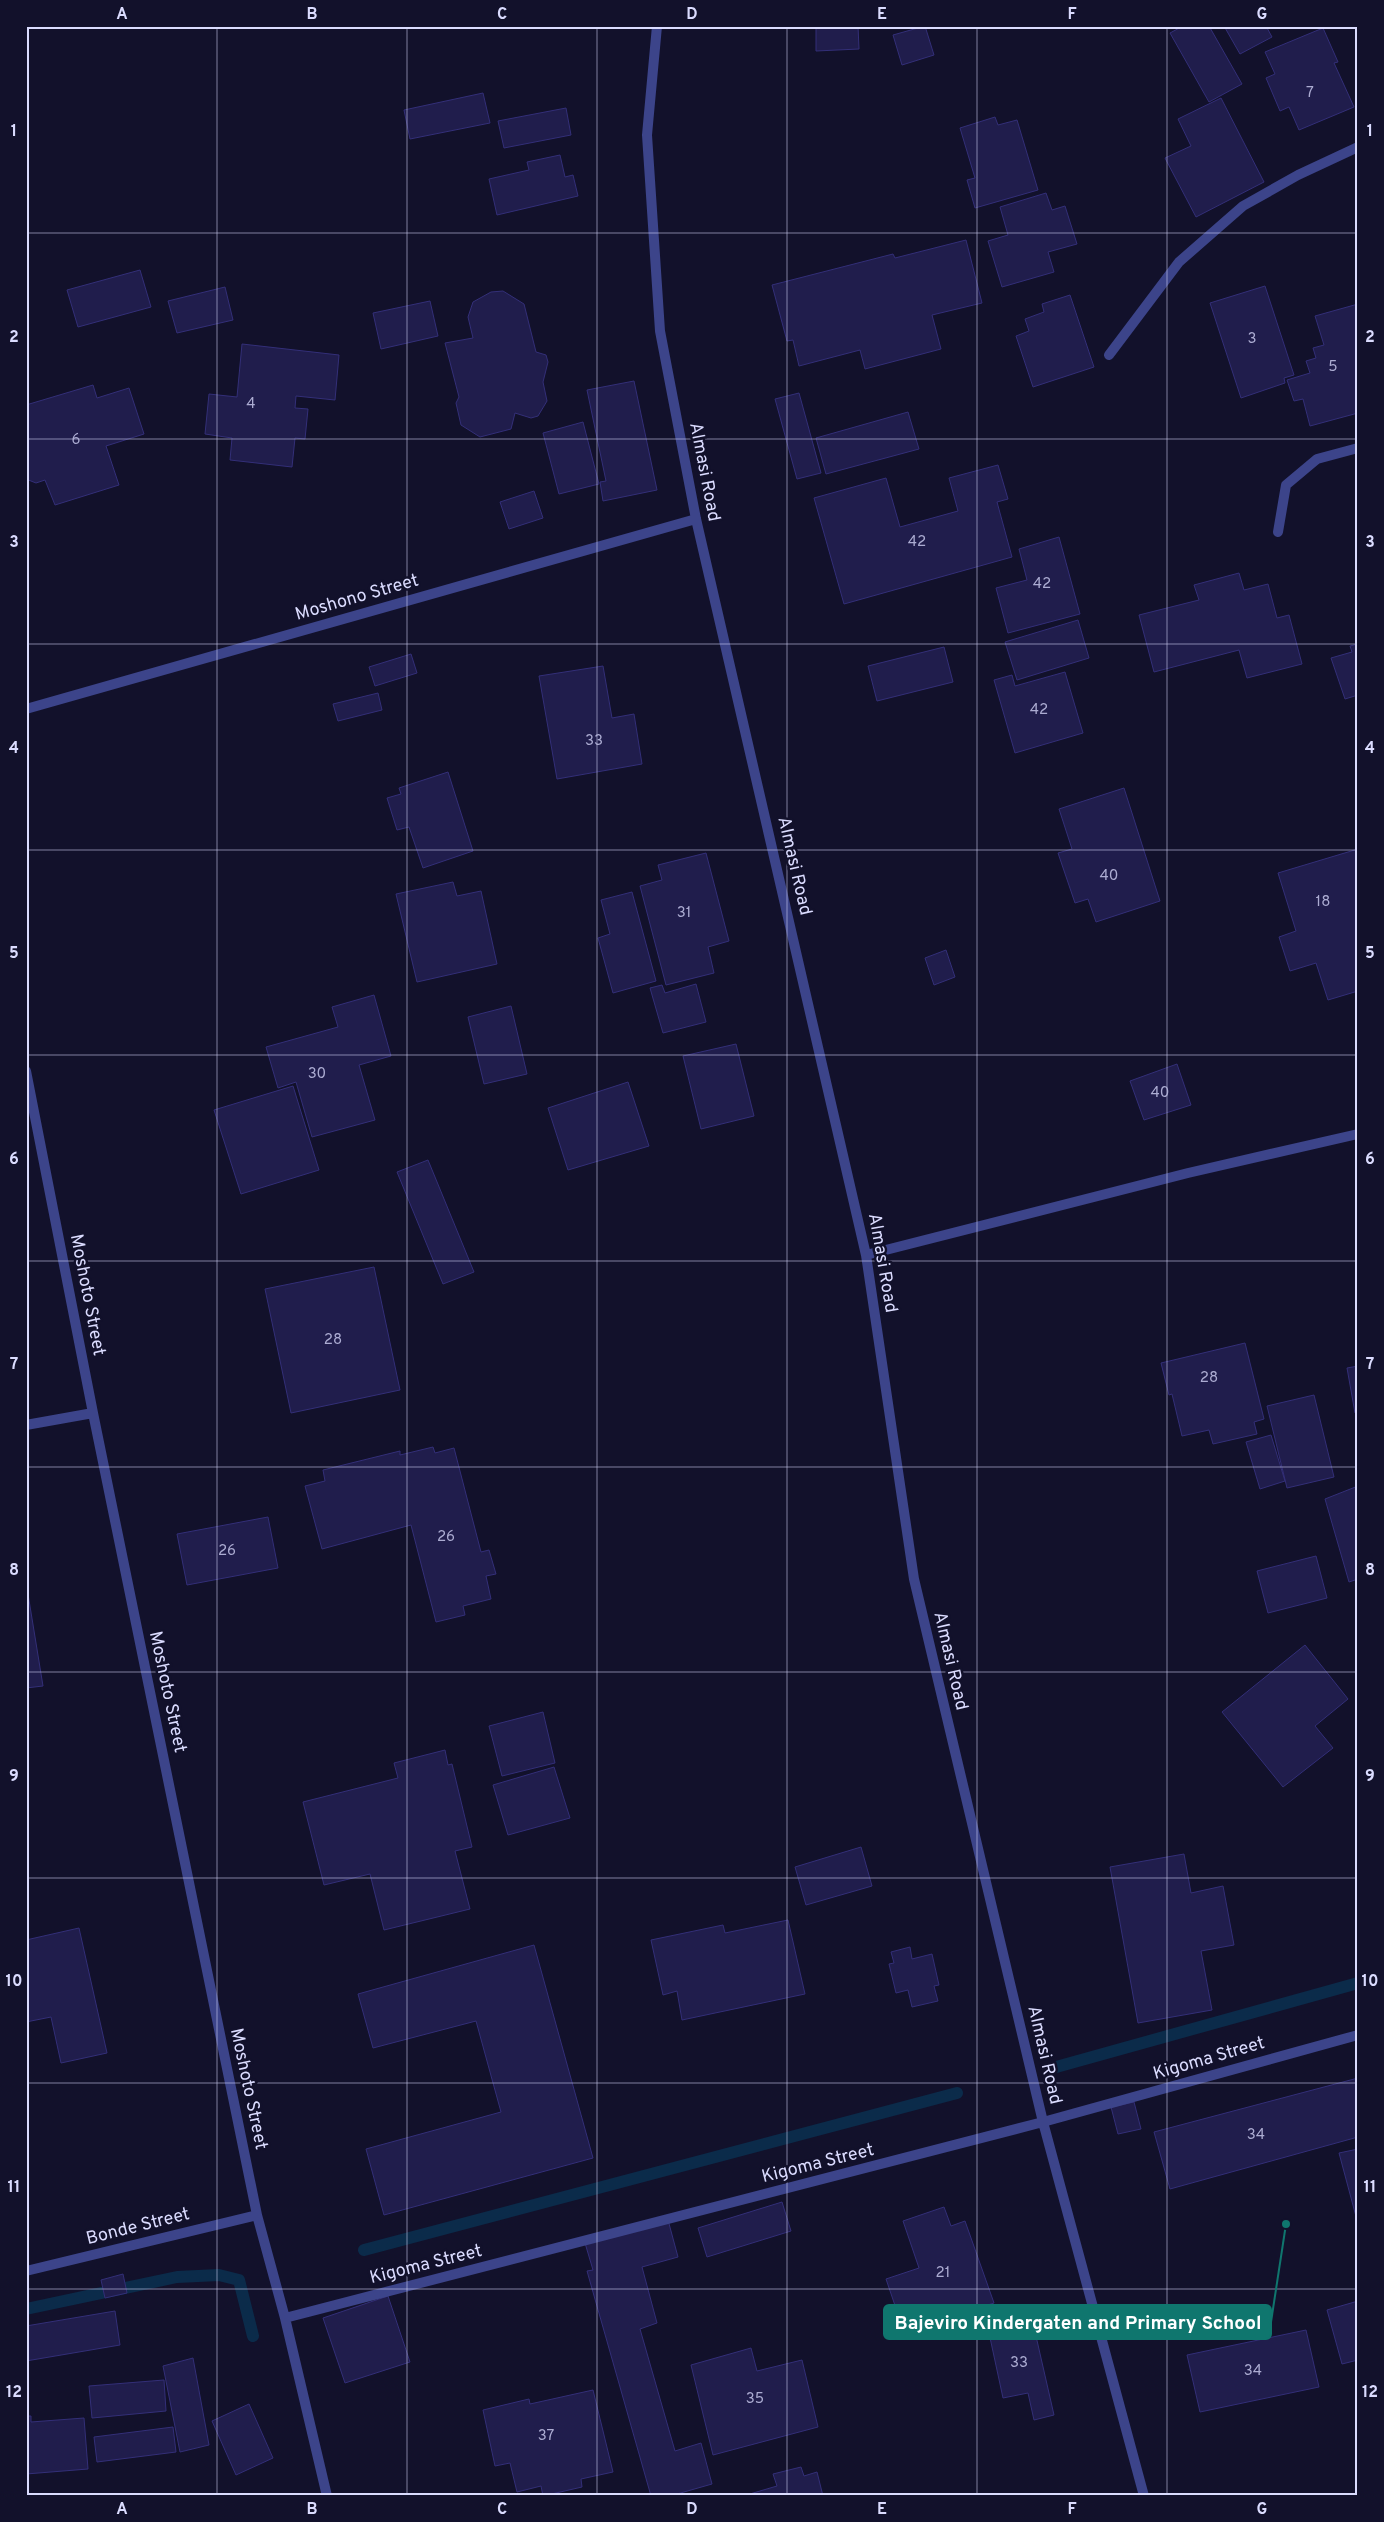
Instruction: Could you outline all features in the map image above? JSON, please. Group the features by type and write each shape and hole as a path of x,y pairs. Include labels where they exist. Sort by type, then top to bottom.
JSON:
{"street":[{"name":"Almasi Road","path":"657,26 647,136 660,331 696,519 866,1255 914,1579 1043,2122 1144,2496"},
{"path":"1109,355 1179,262 1243,206 1298,175 1358,148"},
{"path":"1278,532 1286,485 1317,459 1358,448"},
{"name":"Moshono Street","path":"26,709 696,519"},
{"name":"Moshoto Street","path":"26,1071 257,2215 285,2318 327,2496"},
{"path":"866,1255 1188,1173 1358,1134"},
{"path":"26,1425 94,1413"},
{"name":"Kigoma Street","path":"285,2318 1043,2122 1358,2035"},
{"name":"Bonde Street","path":"26,2271 257,2215"}],"building":[{"path":"816,26 858,26 859,49 816,51"},
{"path":"925,26 934,55 902,65 893,35"},
{"path":"1183,26 1209,26 1242,84 1209,102 1170,33"},
{"path":"1224,26 1266,26 1272,37 1240,54"},
{"path":"1323,28 1338,62 1334,63 1354,107 1299,130 1289,107 1280,111 1266,78 1275,74 1265,52"},
{"path":"483,93 490,123 410,139 404,110"},
{"path":"1221,98 1264,182 1196,217 1165,158 1191,146 1178,119"},
{"path":"566,108 571,135 504,148 498,121"},
{"path":"995,117 998,125 1017,120 1038,190 975,208 967,180 975,178 960,128"},
{"path":"560,155 565,177 573,175 578,196 497,215 489,179 529,170 527,162"},
{"path":"1046,193 1052,210 1065,206 1077,244 1048,252 1054,272 1002,287 988,241 1008,235 1000,207"},
{"path":"966,240 982,303 932,315 941,349 865,369 860,350 799,366 793,340 787,341 772,285 893,254 895,258"},
{"path":"140,270 151,307 78,327 67,290"},
{"path":"1265,286 1294,375 1284,378 1285,383 1241,398 1210,303"},
{"path":"225,287 233,320 177,333 168,301"},
{"path":"503,291 524,304 536,352 546,355 548,362 543,382 547,401 538,416 531,418 515,413 511,429 480,437 461,425 456,403 459,397 445,343 473,338 468,317 473,302 491,292"},
{"path":"1070,295 1094,367 1033,387 1016,336 1029,331 1025,319 1044,312 1042,304"},
{"path":"430,301 438,336 381,349 373,313"},
{"path":"1358,304 1358,413 1310,426 1303,399 1294,401 1287,380 1310,373 1306,361 1316,358 1313,348 1324,345 1315,316"},
{"path":"242,344 339,355 335,400 296,396 295,408 308,409 305,439 295,438 292,467 230,460 232,438 205,434 209,394 237,397"},
{"path":"634,381 657,490 603,501 600,482 606,481 587,390"},
{"path":"93,385 97,398 129,388 144,434 106,446 119,485 55,505 45,480 36,483 26,479 26,405"},
{"path":"799,393 821,473 797,479 775,399"},
{"path":"908,412 919,449 826,474 816,438"},
{"path":"583,422 599,484 559,494 543,433"},
{"path":"998,465 1008,499 997,502 1012,557 844,604 814,498 886,478 900,527 958,511 949,478"},
{"path":"534,491 543,518 509,529 500,502"},
{"path":"1059,537 1080,614 1008,633 996,588 1027,580 1019,549"},
{"path":"1239,573 1244,590 1268,584 1277,618 1289,615 1302,664 1247,678 1239,650 1154,672 1139,615 1199,600 1194,585"},
{"path":"1078,620 1089,658 1017,680 1005,642"},
{"path":"1358,644 1358,695 1345,699 1331,658 1352,652 1350,646"},
{"path":"944,647 953,682 877,701 868,666"},
{"path":"411,654 417,673 375,686 369,667"},
{"path":"603,666 612,718 634,714 642,764 557,779 539,676"},
{"path":"1065,672 1083,733 1015,753 994,680 1012,675 1015,686"},
{"path":"378,693 382,710 338,721 333,704"},
{"path":"448,772 473,851 423,868 409,827 397,830 387,798 401,794 399,788"},
{"path":"1124,788 1160,901 1096,922 1088,899 1075,903 1058,853 1072,849 1059,809"},
{"path":"1358,849 1358,991 1328,1000 1316,963 1290,971 1279,937 1296,931 1278,873"},
{"path":"706,853 729,941 708,947 714,973 666,985 640,886 662,880 658,865"},
{"path":"453,882 457,896 481,891 497,964 417,982 396,894"},
{"path":"632,892 656,981 613,993 598,938 610,934 601,900"},
{"path":"946,950 955,977 934,985 925,958"},
{"path":"696,984 706,1022 663,1033 650,988 662,985 665,993"},
{"path":"374,995 391,1056 359,1065 375,1120 312,1137 296,1082 278,1088 266,1047 338,1027 332,1007"},
{"path":"511,1006 527,1074 484,1084 468,1017"},
{"path":"736,1044 754,1116 701,1129 683,1056"},
{"path":"1177,1064 1191,1105 1144,1120 1130,1081"},
{"path":"628,1082 649,1146 568,1170 548,1108"},
{"path":"293,1086 319,1170 241,1194 214,1110"},
{"path":"428,1160 474,1272 443,1284 397,1172"},
{"path":"374,1267 400,1390 291,1413 265,1289"},
{"path":"1245,1343 1264,1419 1254,1422 1257,1434 1213,1444 1209,1430 1182,1436 1172,1394 1169,1395 1161,1363"},
{"path":"1358,1366 1358,1412 1355,1413 1347,1368"},
{"path":"1314,1395 1334,1477 1287,1488 1267,1406"},
{"path":"1271,1435 1285,1481 1260,1489 1246,1442"},
{"path":"433,1447 435,1453 454,1448 481,1552 489,1550 496,1574 486,1576 491,1599 463,1606 465,1615 436,1622 411,1525 322,1549 305,1486 325,1481 323,1470 400,1451 400,1455"},
{"path":"1358,1486 1358,1579 1349,1582 1325,1499"},
{"path":"268,1517 278,1568 187,1585 177,1534"},
{"path":"1316,1556 1327,1598 1268,1613 1257,1571"},
{"path":"28,1594 43,1686 26,1688 26,1595"},
{"path":"1305,1645 1348,1699 1315,1726 1333,1748 1283,1787 1222,1712"},
{"path":"543,1712 555,1763 502,1776 489,1726"},
{"path":"445,1750 448,1765 452,1764 472,1847 455,1851 470,1909 384,1930 370,1874 324,1885 303,1802 398,1778 394,1763"},
{"path":"554,1767 570,1818 508,1835 493,1785"},
{"path":"861,1847 872,1886 806,1905 795,1867"},
{"path":"1184,1854 1191,1893 1223,1886 1234,1945 1201,1951 1212,2010 1138,2023 1110,1867"},
{"path":"788,1920 805,1994 682,2020 677,1991 663,1995 651,1940 723,1925 725,1933"},
{"path":"79,1928 107,2053 61,2063 51,2017 26,2022 26,1940"},
{"path":"534,1945 593,2158 384,2215 366,2149 501,2112 476,2021 373,2048 358,1994"},
{"path":"910,1947 912,1959 932,1954 939,1985 934,1986 938,2001 912,2007 908,1990 896,1993 889,1964 894,1963 891,1952"},
{"path":"1358,2078 1358,2137 1170,2189 1154,2132"},
{"path":"1134,2102 1141,2129 1118,2134 1111,2107"},
{"path":"1358,2149 1358,2224 1339,2153"},
{"path":"782,2202 791,2231 707,2257 698,2228"},
{"path":"944,2207 951,2226 965,2221 994,2303 972,2310 976,2321 940,2333 936,2321 904,2332 886,2279 919,2268 903,2221"},
{"path":"668,2220 678,2257 642,2267 657,2323 640,2329 675,2451 701,2443 712,2484 670,2496 651,2496 587,2271 593,2270 585,2243"},
{"path":"123,2274 127,2293 105,2298 101,2280"},
{"path":"388,2296 410,2362 345,2383 323,2318"},
{"path":"1358,2301 1358,2360 1342,2364 1327,2310"},
{"path":"115,2311 120,2345 26,2361 26,2326"},
{"path":"1033,2323 1054,2415 1034,2420 1028,2393 1003,2398 989,2333"},
{"path":"1306,2330 1319,2387 1200,2412 1187,2355"},
{"path":"751,2348 757,2371 802,2360 818,2427 713,2455 691,2365"},
{"path":"193,2358 209,2445 180,2452 163,2366"},
{"path":"164,2380 166,2411 92,2418 89,2386"},
{"path":"593,2390 613,2472 581,2479 582,2487 543,2496 541,2486 517,2492 510,2463 495,2466 483,2410 529,2399 530,2404"},
{"path":"249,2404 273,2458 236,2475 212,2421"},
{"path":"26,2416 31,2416 31,2422 84,2418 88,2469 26,2474"},
{"path":"173,2427 176,2452 97,2462 94,2437"},
{"path":"801,2467 804,2476 817,2472 823,2496 743,2496 777,2486 773,2474"}],"waterway":[{"path":"1049,2069 1358,1983"},
{"path":"364,2250 957,2093"},
{"path":"26,2309 177,2277 219,2275 239,2280 253,2336"}],"place":[{"name":"Bajeviro Kindergaten and Primary School","path":"1286,2224"}]}
